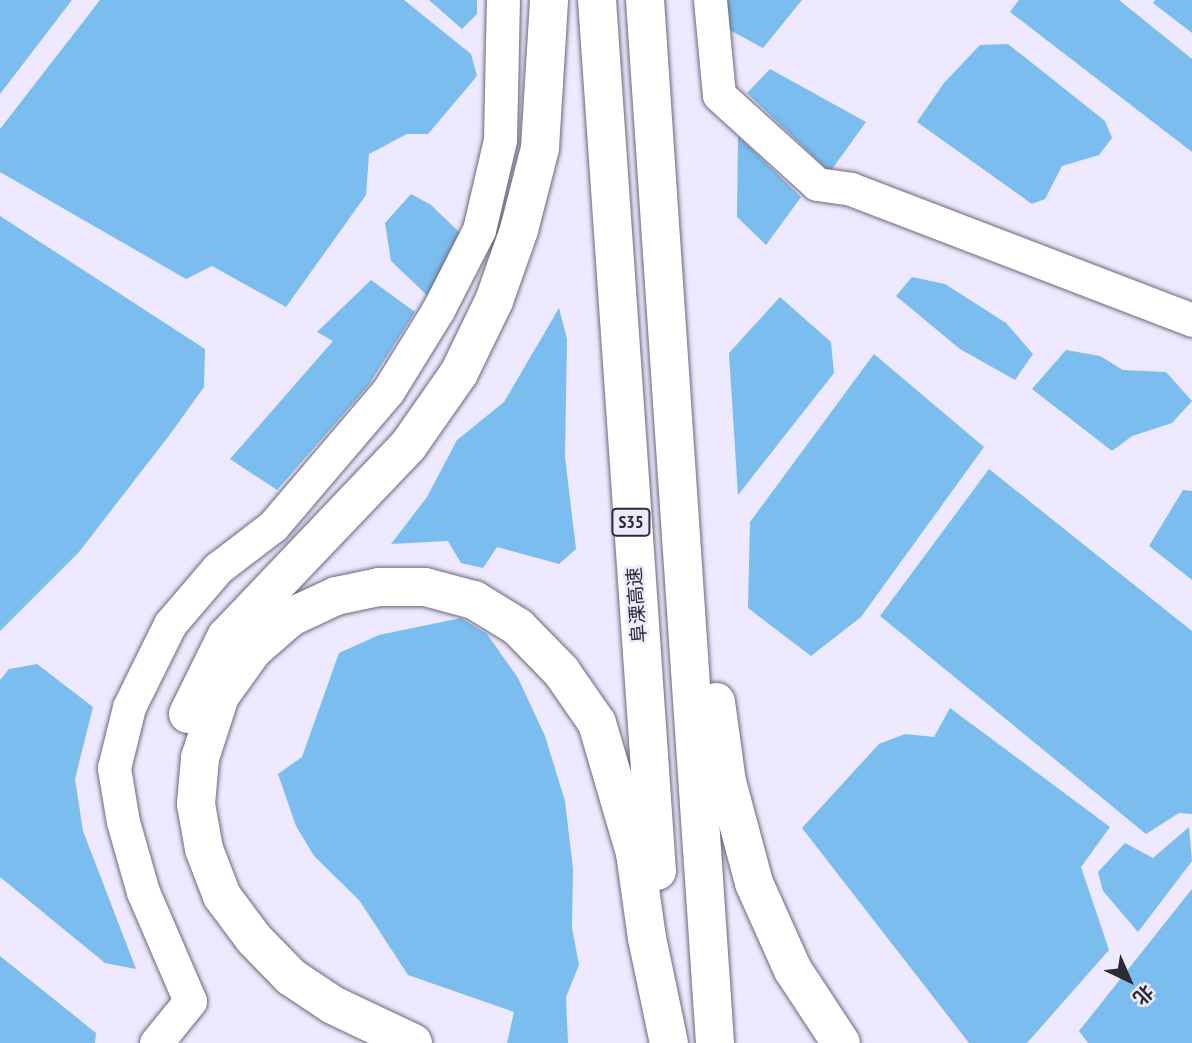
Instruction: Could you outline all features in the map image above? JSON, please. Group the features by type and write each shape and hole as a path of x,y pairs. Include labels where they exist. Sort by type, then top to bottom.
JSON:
{"highway":[{"path":"413,1043 336,1025 280,999 244,962 189,878 174,778 190,703 226,637 408,446 465,361 498,290 540,148 550,0"},
{"name":"阜溧高速","path":"597,0 670,1043"},
{"name":"S35","path":"645,0 715,1043"},
{"path":"680,515 704,613 727,782 754,883 793,970 841,1043"},
{"path":"336,1025 222,896 204,849 198,815 200,758 220,696 254,650 291,617 336,596 379,587 425,587 474,600 518,626 561,671 597,723 635,853 647,938 670,1043"}],"street":[{"path":"156,1043 190,1001 143,892 123,822 114,768 129,707 170,624 218,568 273,526 388,391 438,310 479,230 500,140 503,0"},
{"path":"710,0 719,95 817,184 851,189 1192,320"}],"water":[{"path":"0,0 72,0 0,94"},
{"path":"100,0 404,0 471,54 477,76 428,134 407,134 369,154 366,195 286,307 212,266 186,279 0,172 0,129"},
{"path":"429,0 477,0 477,14 462,29"},
{"path":"726,0 802,0 763,48 728,29"},
{"path":"1019,0 1119,0 1192,59 1192,152 1010,12"},
{"path":"1155,0 1192,0 1192,33 1153,3"},
{"path":"1008,44 1105,121 1112,138 1099,155 1062,166 1045,199 1032,204 917,122 944,83 980,45"},
{"path":"770,69 866,122 830,172 747,93"},
{"path":"738,136 801,197 766,245 737,217"},
{"path":"411,194 431,205 460,233 429,297 391,261 385,223"},
{"path":"0,216 205,349 204,387 171,433 79,552 0,631"},
{"path":"912,277 945,284 1006,323 1033,354 1015,380 960,349 896,296"},
{"path":"371,280 415,312 368,386 277,490 230,459 333,341 317,332"},
{"path":"780,297 831,342 834,373 738,495 729,353"},
{"path":"559,308 567,339 565,457 576,549 559,564 497,547 483,568 461,563 448,541 391,544 427,497 457,440 504,402"},
{"path":"1066,350 1100,356 1123,370 1166,372 1192,401 1172,423 1132,436 1112,451 1032,389"},
{"path":"874,354 984,447 861,617 811,656 748,608 750,522"},
{"path":"989,469 1192,631 1192,814 1179,813 1146,834 880,616"},
{"path":"1183,490 1192,491 1192,580 1149,546"},
{"path":"461,618 487,634 518,678 545,736 565,801 573,869 572,928 579,965 566,997 568,1043 507,1043 514,1012 408,975 359,900 314,856 296,826 278,774 302,757 339,653 379,635"},
{"path":"37,664 93,707 75,779 83,831 136,969 105,963 0,877 0,680 9,669"},
{"path":"950,708 1110,827 1081,867 1109,950 1027,1043 969,1043 802,828 879,744 905,734 934,737"},
{"path":"1189,827 1192,861 1138,932 1103,891 1098,872 1125,843 1153,858"},
{"path":"1192,889 1192,1043 1088,1043 1079,1031"},
{"path":"0,956 96,1033 95,1043 0,1043"}]}
